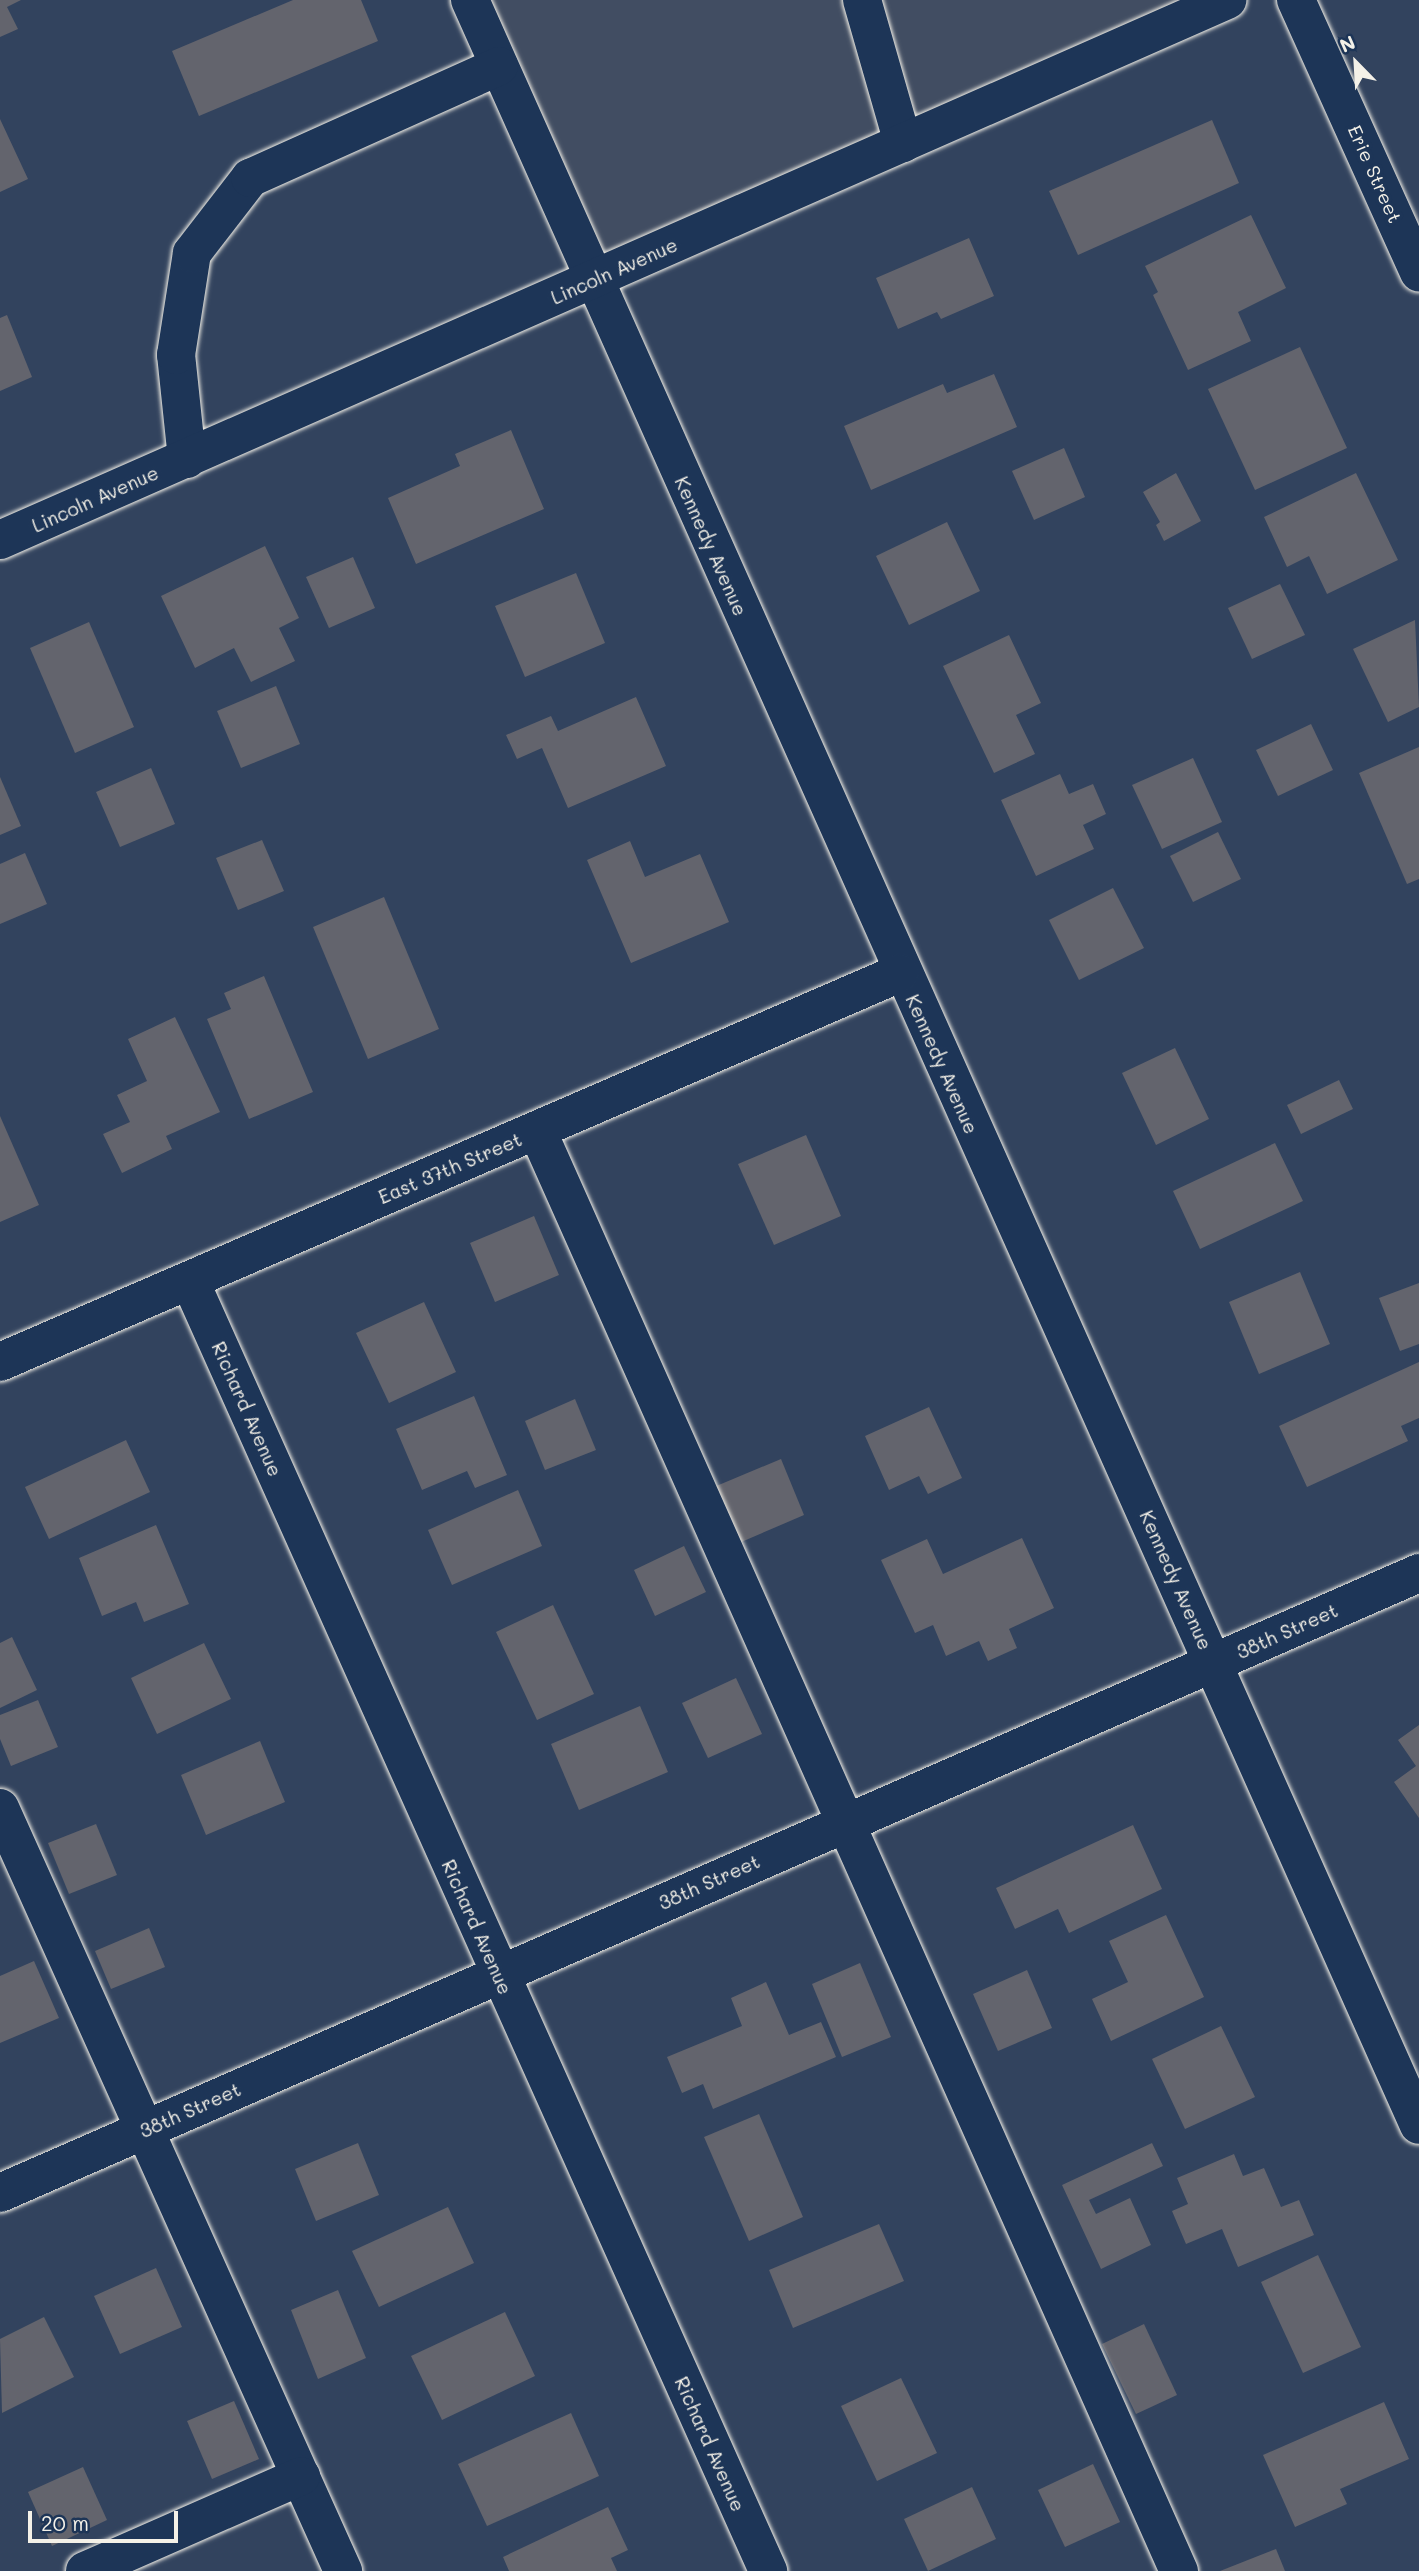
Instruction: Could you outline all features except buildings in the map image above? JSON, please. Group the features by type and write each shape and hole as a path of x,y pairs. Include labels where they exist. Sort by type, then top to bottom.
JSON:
{"street":[{"name":"Kennedy Avenue","path":"470,0 901,973 1214,1662 1419,2125"},
{"path":"862,0 903,143"},
{"name":"Lincoln Avenue","path":"0,540 1227,0"},
{"name":"Erie Street","path":"1296,0 1419,272"},
{"path":"187,458 176,355 192,253 250,178 499,66"},
{"name":"East 37th Street","path":"0,1362 901,973"},
{"path":"537,1130 1179,2571"},
{"name":"Richard Avenue","path":"190,1281 498,1975 768,2571"},
{"name":"38th Street","path":"0,2193 1419,1573"},
{"path":"0,1808 343,2571"},
{"path":"85,2571 301,2476"}],"shaded area":[{"path":"481,0 1189,0 596,262"}]}
